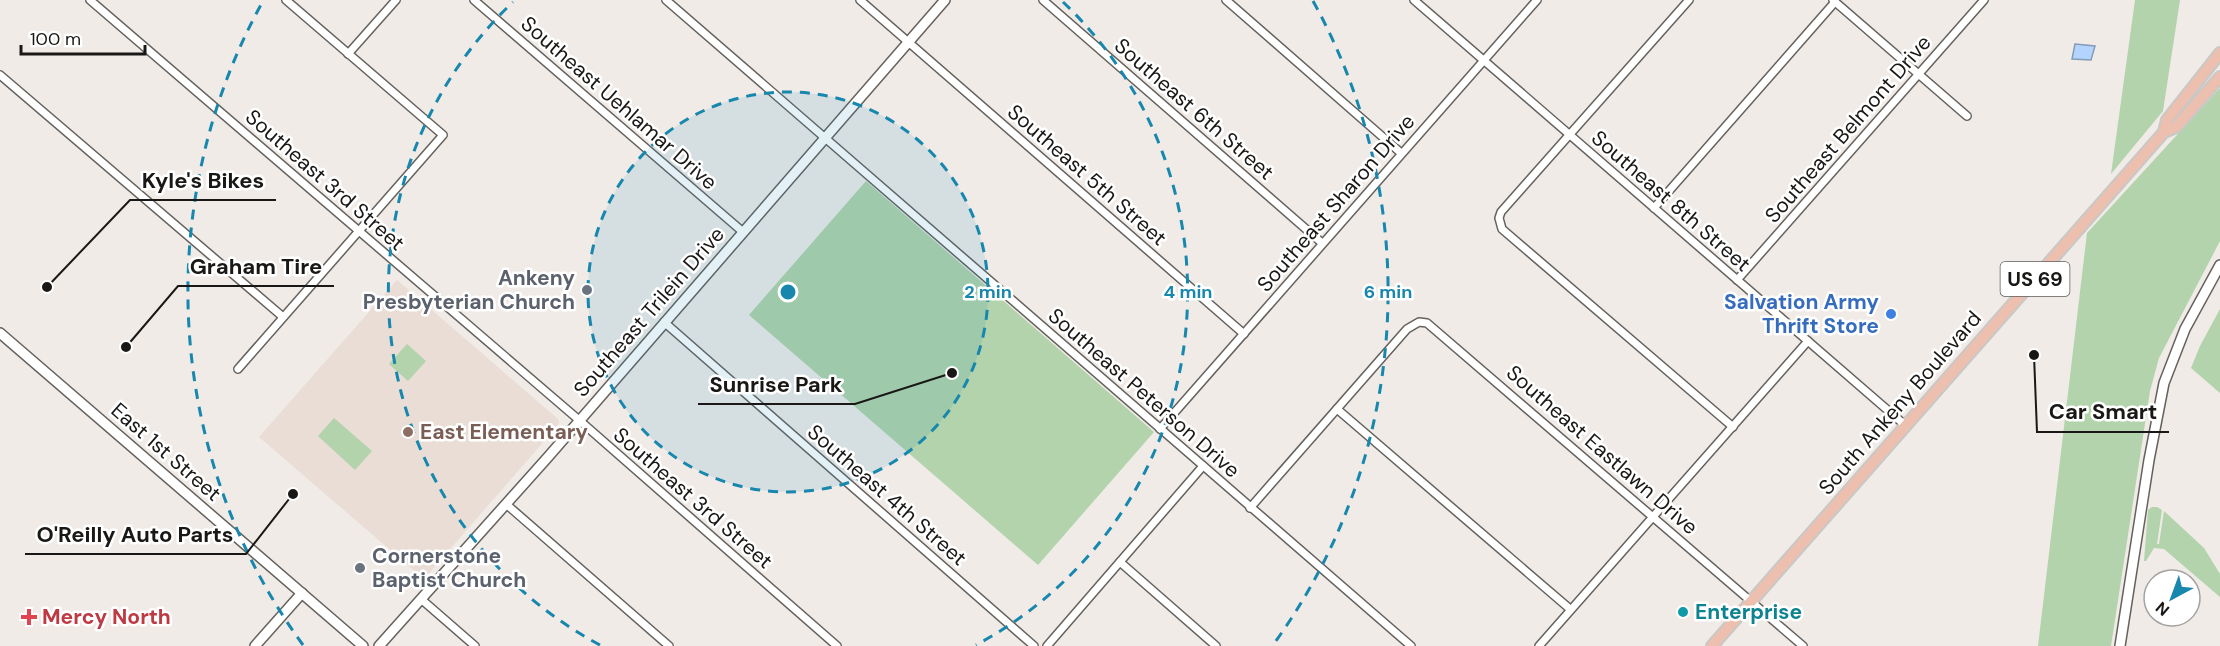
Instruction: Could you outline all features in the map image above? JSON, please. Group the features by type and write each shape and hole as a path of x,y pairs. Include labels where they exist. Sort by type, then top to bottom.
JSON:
{"main road":[{"name":"South Ankeny Boulevard","path":"2164,132 2167,120 2220,53"},
{"name":"South Ankeny Boulevard","path":"1712,646 2164,132 2176,127 2220,77"}],"street":[{"name":"Southeast 3rd Street","path":"90,0 579,420 837,646"},
{"path":"238,369 443,135 286,0"},
{"path":"348,54 396,0"},
{"name":"Southeast Uehlamar Drive","path":"474,0 743,232"},
{"name":"Southeast Peterson Drive","path":"666,0 1411,646"},
{"name":"Southeast 5th Street","path":"860,0 1244,334"},
{"name":"Southeast Trilein Drive","path":"379,646 506,504 945,0"},
{"name":"Southeast 6th Street","path":"1043,0 1322,243"},
{"path":"1226,0 1401,153"},
{"name":"Southeast 8th Street","path":"1414,0 1906,426"},
{"name":"Southeast Sharon Drive","path":"1160,429 1537,0"},
{"path":"1689,0 1501,212 1499,218 1502,229 1733,426"},
{"name":"Southeast Belmont Drive","path":"1737,280 1984,0"},
{"path":"1653,208 1834,1 1967,116"},
{"path":"0,75 283,317"},
{"path":"2120,646 2149,460 2164,383 2185,329 2220,265"},
{"name":"Southeast 4th Street","path":"664,322 1034,646"},
{"name":"Southeast Eastlawn Drive","path":"1337,409 1413,324 1419,322 1431,325 1803,646"},
{"name":"East 1st Street","path":"0,333 363,646"},
{"path":"1539,646 1808,341"},
{"path":"1250,508 1337,409 1570,609"},
{"path":"1047,646 1203,466"},
{"path":"506,504 669,646"},
{"path":"1120,562 1216,646"},
{"path":"255,646 302,593"},
{"path":"421,599 475,646"}],"shaded area":[{"name":"East Elementary","path":"397,280 559,422 424,579 259,437"}],"green space":[{"path":"2135,0 2180,0 2163,111 2111,174"},
{"path":"2220,88 2220,241 2159,358 2150,391 2111,646 2038,646 2087,233"},
{"path":"866,181 1154,432 1038,565 749,315"},
{"path":"2220,309 2220,393 2191,368"},
{"path":"407,344 426,361 408,381 389,364"},
{"path":"334,418 372,451 355,470 318,436"},
{"path":"2157,507 2162,510 2157,544 2159,544 2164,511 2204,548 2220,574 2220,597 2202,582 2202,568 2186,568 2164,549 2154,548 2144,561 2148,510"}],"water":[{"path":"2075,44 2095,46 2091,60 2072,59"}],"place":[{"name":"Kyle's Bikes","path":"47,287"},
{"name":"Ankeny Presbyterian Church","path":"587,290"},
{"name":"Salvation Army Thrift Store","path":"1891,314"},
{"name":"Graham Tire","path":"126,347"},
{"name":"Car Smart","path":"2034,355"},
{"name":"Sunrise Park","path":"952,373"},
{"name":"East Elementary","path":"408,432"},
{"name":"O'Reilly Auto Parts","path":"293,494"},
{"name":"Cornerstone Baptist Church","path":"360,568"},
{"name":"Enterprise","path":"1683,612"},
{"name":"Mercy North","path":"29,617"}]}
